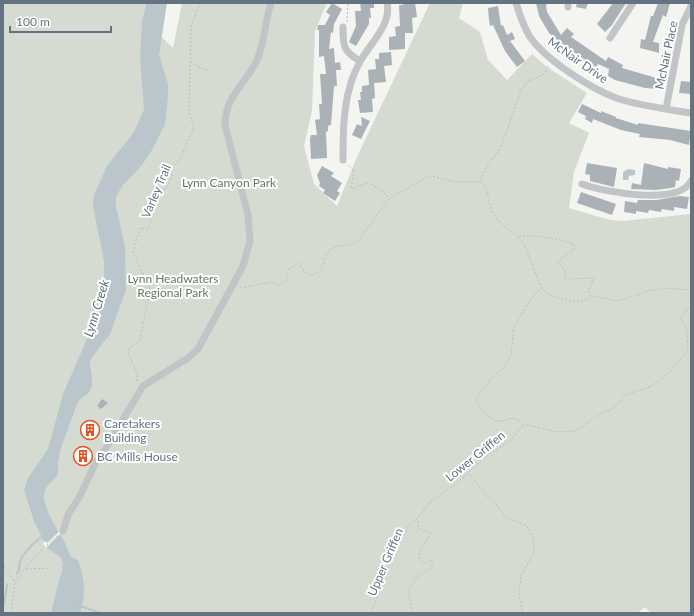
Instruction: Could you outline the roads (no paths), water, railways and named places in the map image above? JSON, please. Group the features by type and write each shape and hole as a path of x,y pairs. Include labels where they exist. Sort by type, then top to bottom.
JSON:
{"street":[{"path":"63,530 66,518 80,496 96,462 143,386 188,358 198,348 246,259 250,232 248,215 225,125 225,118 234,96 257,60 271,3"},
{"path":"343,160 343,138 347,97 354,73 360,61 384,24 388,8 387,3"},
{"name":"McNair Drive","path":"516,3 518,11 530,36 553,60 584,81 616,98 691,113"},
{"path":"610,38 633,3"},
{"name":"McNair Place","path":"666,109 682,25 691,6"},
{"path":"343,27 344,46 346,51 360,61"},
{"path":"582,184 604,190 638,195 677,191 686,188 691,180"}],"waterway":[{"path":"17,574 20,561 23,556 34,543 43,536"},
{"path":"4,605 7,584"},
{"path":"80,606 100,613"}],"place":[{"name":"Caretakers Building","path":"90,430"},
{"name":"BC Mills House","path":"83,456"}],"park label":[{"name":"Lynn Canyon Park","path":"229,182"},
{"name":"Lynn Headwaters Regional Park","path":"173,285"}],"water label":[{"name":"Lynn Creek","path":"96,308"}]}
